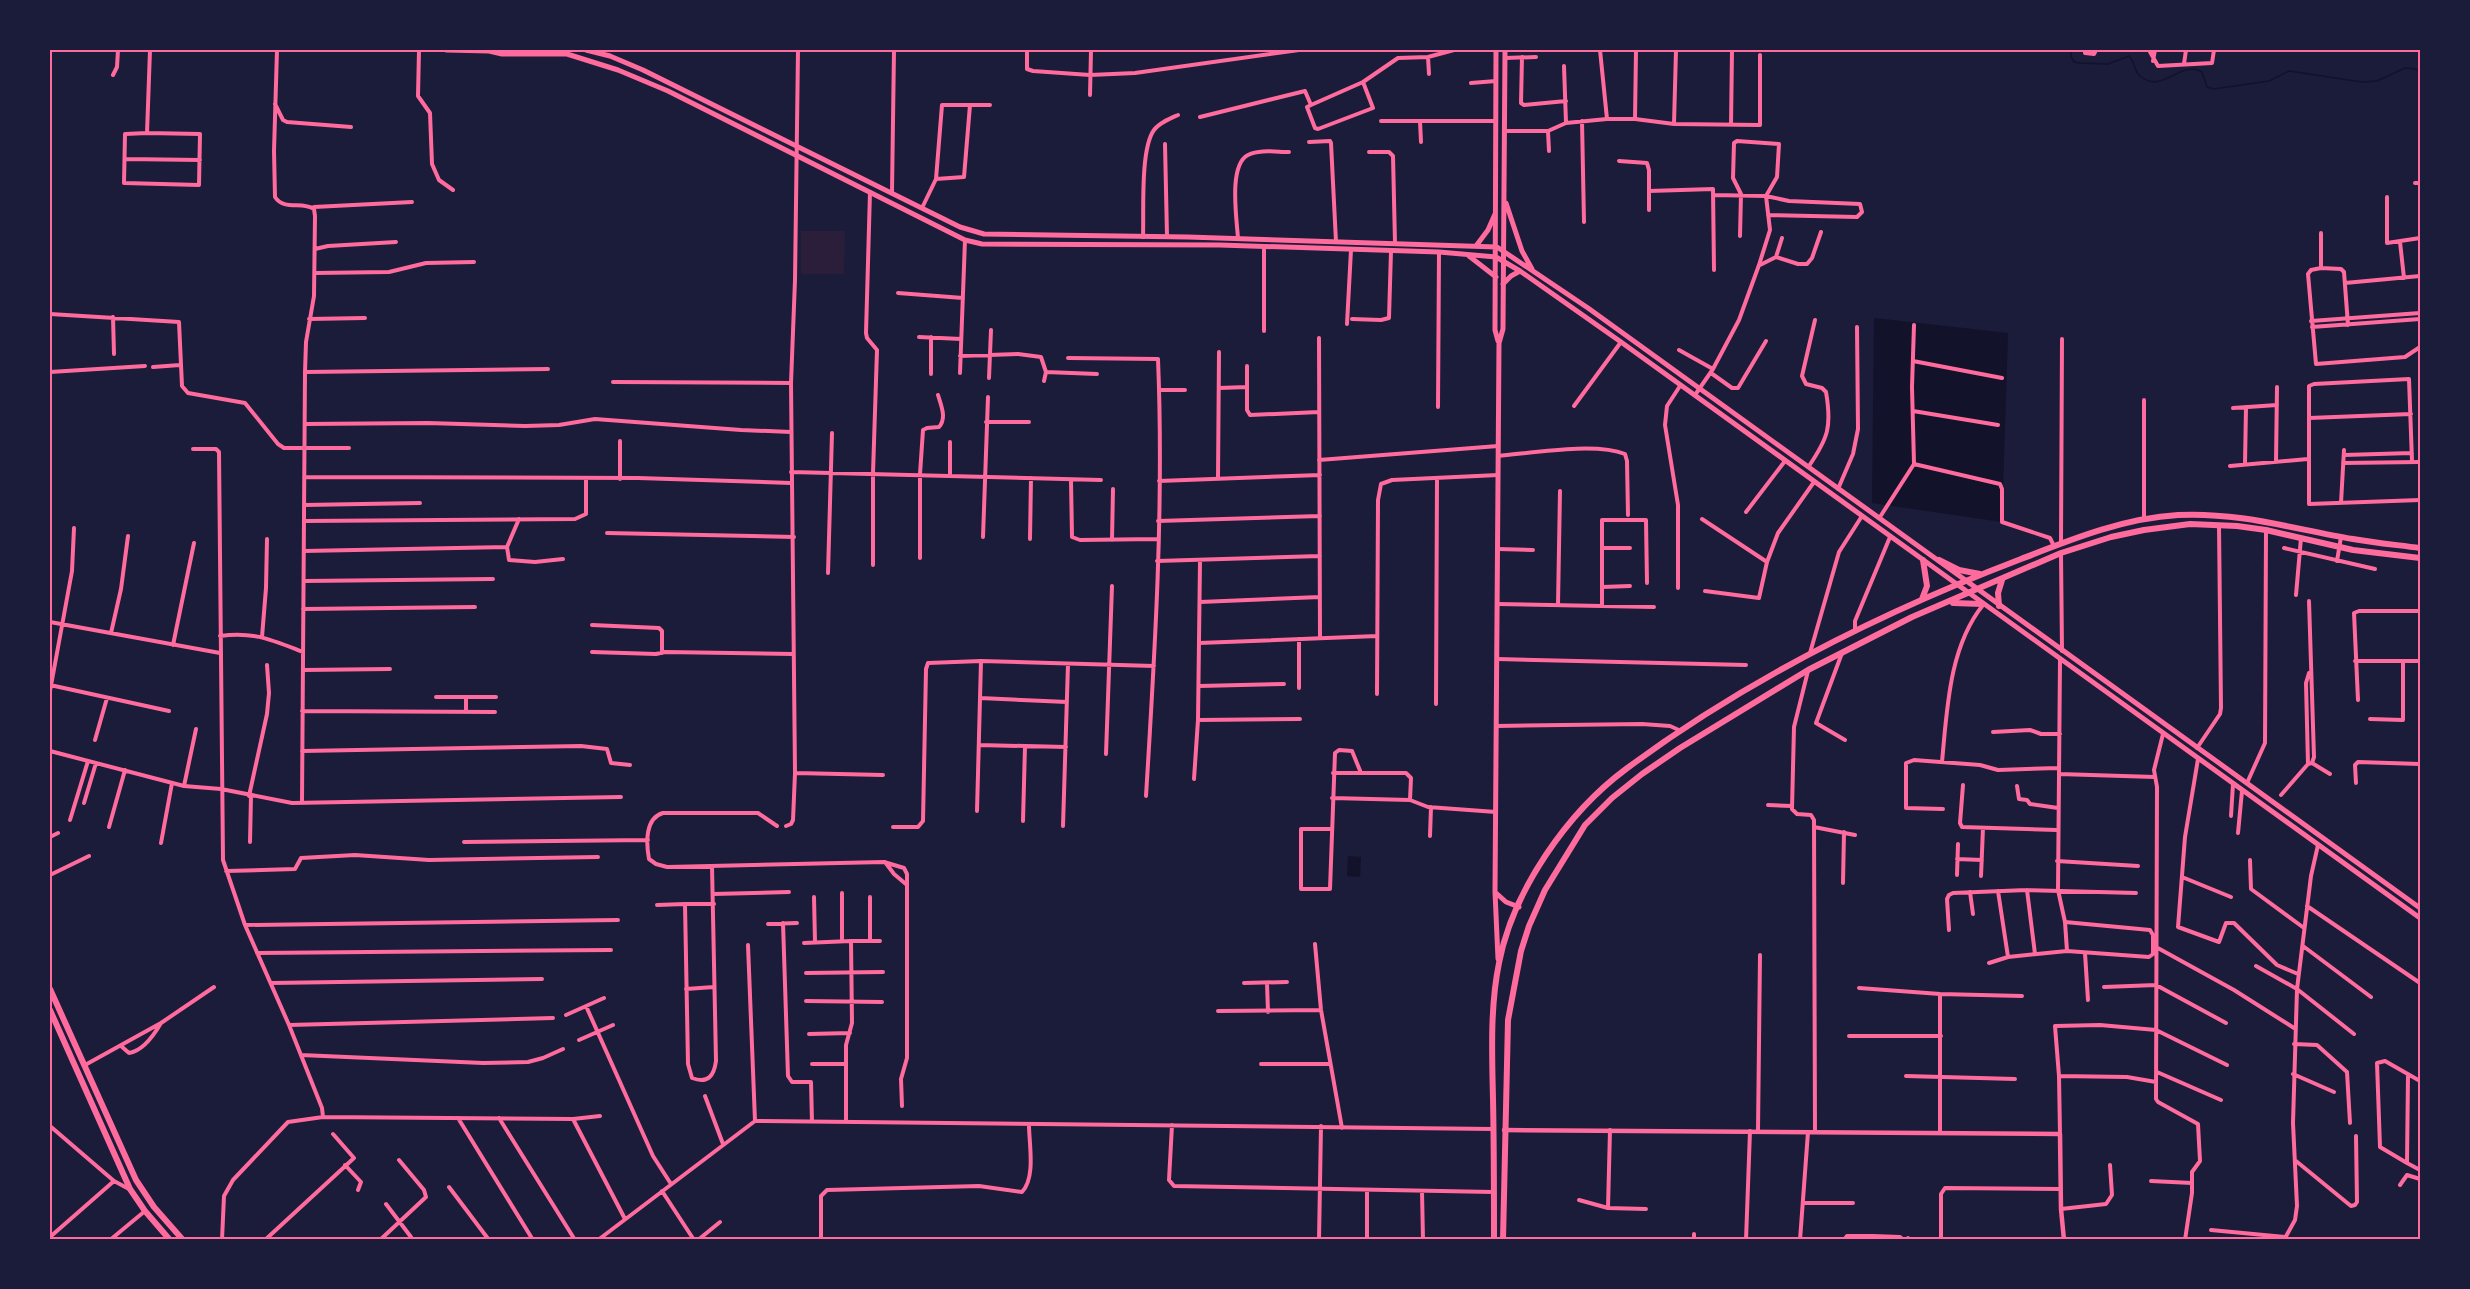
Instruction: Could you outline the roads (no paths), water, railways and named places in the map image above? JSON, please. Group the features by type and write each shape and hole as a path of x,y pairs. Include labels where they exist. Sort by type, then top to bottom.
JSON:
{"highway":[{"path":"1494,1239 1492,1031 1499,963 1509,929 1547,855 1578,811 1603,786 1682,731 1810,653 1855,630 1980,574 2110,527 2175,515 2235,517 2267,521 2341,537 2421,548"},
{"path":"1503,1239 1508,1020 1529,926 1545,890 1585,825 1612,798 1680,748 1808,670 1912,617 2061,554 2111,537 2190,524 2219,525 2266,530 2339,547 2421,558"},
{"path":"1921,600 1927,586 1923,560"},
{"path":"1939,560 1959,570 1980,574"},
{"path":"1999,606 1998,593 2002,580"},
{"path":"1947,603 1983,605"},
{"path":"1673,737 1680,748"},
{"path":"50,988 136,1180 154,1207 183,1239"},
{"path":"50,1010 130,1189 144,1211 170,1239"}],"main road":[{"path":"446,50 491,50 502,54 567,54 597,62 660,87 965,240 982,244 1213,245 1439,252 1496,257 1504,260 2421,918"},
{"path":"586,50 610,56 643,70 970,231 984,234 1476,246 1504,251 1588,308 1809,466 2247,784 2278,799 2421,908"},
{"path":"1497,50 1495,330 1499,343"},
{"path":"1499,963 1495,892 1496,726 1499,343 1503,329 1505,50"},
{"path":"1497,157 1504,156"},
{"path":"1504,198 1520,245 1533,270"},
{"path":"1476,246 1490,226 1497,209"},
{"path":"1466,254 1496,277"},
{"path":"1503,284 1520,271"},
{"path":"1583,317 1588,308"},
{"path":"1814,482 1821,476"},
{"path":"2137,715 2141,708"},
{"path":"1495,892 1506,902 1519,907"}],"street":[{"path":"113,75 117,67 118,50"},
{"path":"147,133 150,50"},
{"path":"277,50 275,197 284,204 313,207 412,202"},
{"path":"419,50 418,96 430,113 432,164 439,180 453,190"},
{"path":"786,826 792,823 795,772 791,382 798,50"},
{"path":"892,192 894,50"},
{"path":"1027,50 1027,69 1090,75 1153,71 1299,50"},
{"path":"1090,95 1091,50"},
{"path":"1363,82 1374,108 1318,129 1315,128 1307,107 1363,82 1398,58 1428,57 1454,50"},
{"path":"1600,50 1607,119"},
{"path":"1635,119 1636,50"},
{"path":"1674,124 1676,50"},
{"path":"1731,125 1732,50"},
{"path":"2085,50 2085,52 2094,54 2096,50"},
{"path":"2149,50 2157,66 2212,63 2214,50"},
{"path":"2153,61 2155,50"},
{"path":"2183,64 2186,50"},
{"path":"1504,131 1548,131 1566,123 1607,119 1635,119 1674,124 1761,124 1760,55"},
{"path":"1428,57 1429,74"},
{"path":"1522,57 1521,104 1566,102"},
{"path":"1505,58 1536,57"},
{"path":"1564,66 1566,123"},
{"path":"1472,83 1497,81"},
{"path":"1200,117 1305,90 1311,105"},
{"path":"275,103 283,120 287,122 351,128"},
{"path":"922,208 936,179 942,105 990,105"},
{"path":"936,179 964,177 970,105"},
{"path":"1143,237 1144,176 1150,137 1159,125 1178,116"},
{"path":"1381,121 1497,120"},
{"path":"1420,121 1421,142"},
{"path":"1582,122 1584,222"},
{"path":"1548,131 1549,152"},
{"path":"125,134 200,134 200,183 197,186 125,183 125,159 125,134"},
{"path":"1694,396 1712,371 1739,320 1759,265 1770,230 1766,196 1777,177 1779,144 1740,141 1734,143 1733,178 1741,194 1740,236"},
{"path":"1309,142 1331,142 1336,242"},
{"path":"1165,144 1167,237"},
{"path":"1238,239 1236,180 1240,163 1244,157 1252,153 1289,152"},
{"path":"1369,152 1389,152 1393,156 1395,243"},
{"path":"125,159 200,160"},
{"path":"1618,161 1647,163 1649,210"},
{"path":"1649,191 1712,189 1714,270"},
{"path":"870,191 866,333 867,338 877,350 873,565"},
{"path":"1713,195 1741,194 1789,201 1860,204 1862,212 1857,217 1768,214"},
{"path":"2387,197 2386,241 2389,243 2421,238"},
{"path":"302,803 305,372 315,273 313,207"},
{"path":"1759,265 1776,257 1798,264 1808,264 1821,232"},
{"path":"2321,233 2321,268"},
{"path":"1776,257 1782,238"},
{"path":"960,373 965,240"},
{"path":"315,249 328,246 396,242"},
{"path":"2400,242 2404,278"},
{"path":"1264,247 1264,331"},
{"path":"1347,324 1351,250"},
{"path":"1352,319 1389,318 1391,251"},
{"path":"1438,407 1439,252"},
{"path":"315,273 389,272 426,263 474,262"},
{"path":"2348,325 2342,270 2321,268 2310,270 2308,273 2311,321 2315,360 2318,365 2404,357 2421,347"},
{"path":"2345,284 2421,276"},
{"path":"898,293 963,298"},
{"path":"2311,321 2421,312"},
{"path":"50,314 179,322 180,365 183,386 188,393 242,402 284,448 349,448"},
{"path":"113,317 114,354"},
{"path":"309,320 365,318"},
{"path":"2312,327 2421,319"},
{"path":"1809,466 1825,442 1828,432 1826,392 1822,388 1806,384 1802,376 1815,320"},
{"path":"1880,517 1914,464 1914,325"},
{"path":"1838,489 1853,454 1858,429 1857,327"},
{"path":"989,378 991,330"},
{"path":"920,337 961,339"},
{"path":"931,337 931,374"},
{"path":"1319,338 1320,638"},
{"path":"2057,545 2062,339"},
{"path":"1680,350 1712,371 1732,388 1738,388 1766,341"},
{"path":"1574,406 1621,342"},
{"path":"1218,352 1218,478"},
{"path":"960,356 1018,354 1041,357 1046,372 1044,381"},
{"path":"1068,358 1158,359 1158,539 1154,666 1146,796"},
{"path":"1913,360 2002,378"},
{"path":"153,366 180,365"},
{"path":"50,372 145,366"},
{"path":"1247,366 1250,415 1319,412"},
{"path":"305,372 548,369"},
{"path":"1046,372 1097,374"},
{"path":"2412,461 2410,381 2408,379 2310,385 2308,503 2421,500"},
{"path":"613,382 791,382"},
{"path":"1678,588 1678,505 1665,425 1668,406 1680,386"},
{"path":"1219,388 1247,387"},
{"path":"2276,462 2277,387"},
{"path":"1159,390 1185,390"},
{"path":"920,558 920,474 923,430 939,427 943,422 938,395"},
{"path":"983,537 987,397"},
{"path":"2144,400 2144,520"},
{"path":"2233,408 2277,405"},
{"path":"2245,464 2246,407"},
{"path":"1913,411 1998,425"},
{"path":"2309,418 2411,414"},
{"path":"305,424 428,423 525,426 559,425 595,419 791,432"},
{"path":"986,422 1029,422"},
{"path":"828,573 832,433"},
{"path":"620,441 620,479"},
{"path":"950,442 950,475"},
{"path":"1319,460 1498,446"},
{"path":"193,449 216,449 219,453 222,849 226,871 245,925 322,1108 323,1118"},
{"path":"1498,456 1563,450 1604,450 1625,454 1628,460 1628,515"},
{"path":"2342,503 2344,453 2412,453"},
{"path":"2230,466 2308,459"},
{"path":"1746,512 1785,460"},
{"path":"2343,463 2421,462"},
{"path":"1914,464 2000,484 2001,522 2050,538 2057,545"},
{"path":"791,472 1101,480"},
{"path":"1159,482 1320,475"},
{"path":"1377,694 1379,490 1381,484 1392,480 1498,475"},
{"path":"304,477 620,479 791,483"},
{"path":"1030,539 1031,478"},
{"path":"304,521 575,519 585,516 586,479"},
{"path":"1436,704 1437,479"},
{"path":"1071,481 1072,537 1112,540 1158,539"},
{"path":"1705,591 1759,598 1767,562 1778,533 1814,482"},
{"path":"1112,540 1113,489"},
{"path":"1558,605 1560,491"},
{"path":"304,505 420,503"},
{"path":"1158,521 1320,516"},
{"path":"1810,653 1839,552 1862,516"},
{"path":"519,519 507,547 508,558 512,561 563,559"},
{"path":"1702,519 1767,562"},
{"path":"1602,606 1602,520 1646,520 1647,583"},
{"path":"2197,748 2220,714 2221,708 2219,525"},
{"path":"50,691 72,571 74,528"},
{"path":"2247,784 2265,743 2266,530"},
{"path":"607,533 794,537"},
{"path":"111,633 121,590 128,536"},
{"path":"1855,630 1855,621 1890,537"},
{"path":"2337,561 2341,537"},
{"path":"2296,595 2301,538"},
{"path":"262,637 267,539"},
{"path":"173,645 194,543"},
{"path":"304,551 507,547"},
{"path":"1602,548 1630,548"},
{"path":"2284,548 2376,569"},
{"path":"1498,549 1533,550"},
{"path":"2061,554 2062,651"},
{"path":"1157,561 1320,556"},
{"path":"1194,779 1198,720 1200,561"},
{"path":"304,581 493,579"},
{"path":"1106,754 1112,586"},
{"path":"1602,587 1630,586"},
{"path":"1200,602 1320,597"},
{"path":"2271,811 2278,799 2314,757 2309,601"},
{"path":"1497,604 1654,607"},
{"path":"1942,762 1949,702 1960,648 1973,619 1983,605"},
{"path":"303,609 475,607"},
{"path":"2358,700 2354,613 2358,611 2421,611"},
{"path":"50,622 220,653"},
{"path":"592,625 658,628 662,631 662,653"},
{"path":"220,636 239,633 262,637 303,652"},
{"path":"1199,643 1377,636"},
{"path":"1299,639 1299,688"},
{"path":"592,652 793,654"},
{"path":"1843,652 1816,723 1845,740"},
{"path":"1497,659 1746,665"},
{"path":"2060,660 2057,861 2058,890 2065,922 2067,951"},
{"path":"893,827 918,827 923,821 927,665 933,661 1154,666"},
{"path":"977,812 981,661"},
{"path":"2355,662 2421,661"},
{"path":"2370,719 2403,720 2403,662"},
{"path":"1063,826 1068,664"},
{"path":"250,842 250,796 267,714 269,693 267,665"},
{"path":"303,670 390,669"},
{"path":"1808,670 1794,727 1792,806 1795,813 1810,815 1814,820 1815,1132"},
{"path":"2310,672 2306,683 2310,764"},
{"path":"1198,686 1284,684"},
{"path":"50,685 169,711"},
{"path":"436,697 495,697"},
{"path":"466,697 466,711"},
{"path":"95,740 107,698"},
{"path":"980,698 1067,702"},
{"path":"302,711 495,712"},
{"path":"1198,720 1300,719"},
{"path":"1496,726 1642,724 1670,726 1682,731"},
{"path":"184,786 196,729"},
{"path":"1993,732 2030,730 2041,734 2060,734"},
{"path":"2163,734 2156,756 2155,777 2157,787 2156,1082 2158,1102 2197,1122 2200,1161 2193,1170 2185,1239"},
{"path":"979,745 1066,747"},
{"path":"302,751 581,746 607,749 613,764 630,765"},
{"path":"1023,821 1025,746"},
{"path":"1332,829 1301,829 1301,889 1330,889 1335,753 1346,750 1352,752 1362,773"},
{"path":"50,751 184,786 221,789 250,796 302,803 621,797"},
{"path":"2198,759 2185,837 2178,929 2218,942 2222,939 2226,923 2234,923 2277,965 2298,974"},
{"path":"1943,809 1907,809 1905,803 1906,763 1914,760 1980,765 1998,770 2155,777"},
{"path":"70,820 87,761"},
{"path":"2356,783 2355,765 2358,762 2421,764"},
{"path":"84,803 96,763"},
{"path":"2310,764 2330,774"},
{"path":"109,827 125,770"},
{"path":"795,772 883,775"},
{"path":"1333,773 1410,775 1410,800"},
{"path":"161,843 172,783"},
{"path":"2231,816 2234,784"},
{"path":"1963,785 1961,825 1964,827 2057,830"},
{"path":"2017,786 2019,799 2027,800 2030,804 2058,808"},
{"path":"2238,833 2242,791"},
{"path":"1332,798 1410,800 1431,807 1496,812"},
{"path":"1768,805 1792,806"},
{"path":"1430,836 1431,807"},
{"path":"777,826 758,813 663,813 650,824 649,859 661,867 885,862 904,868 907,885 907,1058 901,1079 902,1106"},
{"path":"1814,827 1856,835"},
{"path":"1981,876 1983,828"},
{"path":"1843,883 1844,832"},
{"path":"50,837 58,833"},
{"path":"464,842 648,840"},
{"path":"1957,875 1958,844"},
{"path":"2211,1230 2243,1237 2284,1238 2295,1220 2297,1206 2293,1074 2296,989 2311,876 2318,845"},
{"path":"226,871 295,869 301,858 308,855 355,855 429,860 598,856"},
{"path":"50,875 89,856"},
{"path":"1958,859 1982,860"},
{"path":"2250,860 2251,889 2304,928"},
{"path":"2057,861 2138,866"},
{"path":"885,862 897,878 907,885"},
{"path":"685,904 690,1075 695,1080 702,1080 711,1078 715,1067 712,866"},
{"path":"2182,877 2231,897"},
{"path":"2027,890 2035,954"},
{"path":"1948,930 1947,899 1949,895 2027,890 2136,893"},
{"path":"1998,891 2008,957"},
{"path":"713,894 789,892"},
{"path":"1970,892 1973,914"},
{"path":"842,893 842,941"},
{"path":"814,897 815,942"},
{"path":"870,897 870,941"},
{"path":"657,905 714,904"},
{"path":"2307,906 2421,983"},
{"path":"245,925 618,920"},
{"path":"1989,963 2008,957 2067,951 2149,957 2153,954 2152,932 2065,922"},
{"path":"783,923 788,1076 792,1082 811,1082 812,1122"},
{"path":"768,924 797,923"},
{"path":"846,1122 847,1041 850,1033 852,1002 850,941"},
{"path":"804,943 880,941"},
{"path":"748,945 755,1121"},
{"path":"1315,945 1321,1010 1342,1128"},
{"path":"2303,945 2371,997"},
{"path":"2156,947 2234,990 2295,1028"},
{"path":"257,953 611,950"},
{"path":"2085,953 2088,1000"},
{"path":"1758,1131 1760,955"},
{"path":"2256,966 2296,989 2354,1034"},
{"path":"806,972 882,972"},
{"path":"271,983 542,979"},
{"path":"1244,983 1287,982"},
{"path":"1267,983 1268,1012"},
{"path":"2104,987 2156,985 2226,1023"},
{"path":"85,1065 161,1023 214,987"},
{"path":"686,989 714,987"},
{"path":"1859,988 1940,994 2022,996"},
{"path":"1940,994 1940,1133"},
{"path":"566,1015 603,998"},
{"path":"806,1001 882,1002"},
{"path":"586,1006 653,1156 671,1184"},
{"path":"1218,1011 1321,1010"},
{"path":"289,1025 553,1018"},
{"path":"121,1046 129,1053 137,1052 152,1038 161,1023"},
{"path":"579,1040 613,1025"},
{"path":"2064,1239 2060,1189 2059,1076 2055,1026 2100,1025 2156,1030 2227,1065"},
{"path":"809,1034 850,1033"},
{"path":"1849,1036 1941,1036"},
{"path":"2294,1044 2317,1045 2347,1072 2350,1123"},
{"path":"301,1055 483,1063 528,1062 563,1049"},
{"path":"2421,1081 2385,1060 2377,1063 2380,1147 2421,1170"},
{"path":"812,1064 846,1064"},
{"path":"1261,1064 1330,1064"},
{"path":"2157,1072 2221,1100"},
{"path":"2293,1074 2334,1092"},
{"path":"2408,1074 2408,1163"},
{"path":"1906,1076 1941,1079 2015,1079"},
{"path":"2059,1076 2127,1077 2156,1082"},
{"path":"705,1096 723,1144"},
{"path":"222,1239 224,1197 233,1180 288,1122 323,1118 573,1119 600,1116"},
{"path":"902,1116 902,1123"},
{"path":"458,1118 533,1239"},
{"path":"499,1118 575,1239"},
{"path":"573,1119 625,1219"},
{"path":"598,1239 755,1121 1321,1126 1494,1130"},
{"path":"821,1239 821,1196 827,1190 979,1186 1022,1192 1029,1180 1029,1125"},
{"path":"1172,1125 1169,1180 1172,1185 1493,1192"},
{"path":"50,1126 114,1181 130,1189"},
{"path":"1319,1239 1321,1126"},
{"path":"1504,1130 2060,1134"},
{"path":"1608,1208 1610,1130"},
{"path":"1746,1239 1750,1131"},
{"path":"1800,1239 1808,1132"},
{"path":"265,1239 354,1158 333,1134"},
{"path":"2295,1161 2351,1206 2355,1205 2357,1202 2356,1136"},
{"path":"380,1239 400,1223 425,1199 426,1195 399,1160"},
{"path":"345,1165 362,1182 358,1190"},
{"path":"2061,1209 2106,1204 2112,1195 2110,1165"},
{"path":"2400,1185 2407,1175 2421,1179"},
{"path":"50,1237 114,1181"},
{"path":"2151,1181 2192,1183"},
{"path":"449,1187 489,1239"},
{"path":"1941,1239 1941,1194 1945,1188 2060,1189"},
{"path":"1367,1190 1367,1239"},
{"path":"662,1191 696,1239 720,1222"},
{"path":"1422,1191 1423,1239"},
{"path":"1579,1200 1608,1208 1646,1209"},
{"path":"1803,1203 1853,1203"},
{"path":"386,1204 411,1238"},
{"path":"110,1239 144,1211"},
{"path":"1844,1239 1846,1236 1903,1239"}],"waterway":[{"path":"2071,50 2074,62 2079,63 2108,64 2129,56 2138,74 2148,81 2164,80 2194,69 2202,72 2207,87 2214,89 2269,81 2289,71 2362,82 2377,81 2405,68 2416,69 2420,73"}]}
